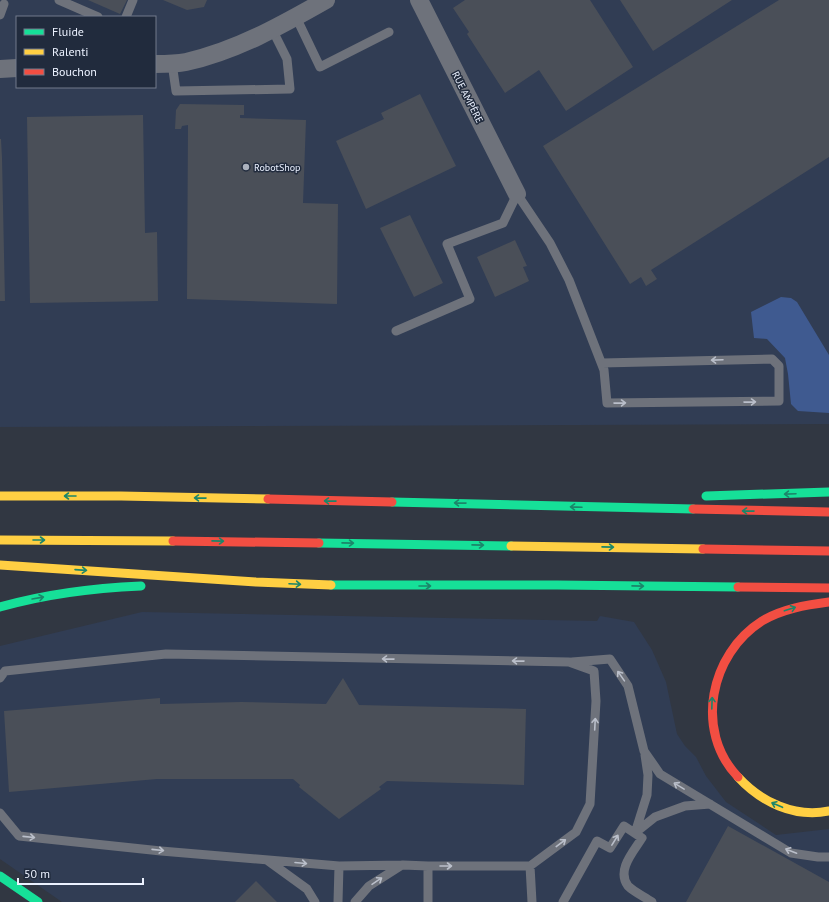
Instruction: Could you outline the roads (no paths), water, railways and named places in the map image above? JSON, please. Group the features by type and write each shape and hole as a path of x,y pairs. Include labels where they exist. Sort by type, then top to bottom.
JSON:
{"main road":[{"path":"696,496 829,492"},
{"path":"0,496 122,496 829,512"},
{"path":"498,504 552,497"},
{"path":"0,540 187,541 829,551"},
{"path":"0,565 256,582 352,586 557,585 829,588"},
{"path":"177,586 256,582"},
{"path":"0,608 19,602 58,594 118,587 147,586"},
{"path":"829,602 792,608 774,615 756,625 732,648 722,665 716,682 712,698 712,723 718,745 727,764 739,780 757,794 777,805 800,812 829,811"},
{"path":"0,876 38,902"}],"street":[{"path":"163,64 185,63 240,46 326,0"},
{"name":"RUE AMPÈRE","path":"419,0 517,194"},
{"path":"0,69 16,68"}],"lane":[{"path":"58,0 96,16"},
{"path":"126,16 133,0"},
{"path":"0,15 4,4"},
{"path":"296,17 320,67 389,32"},
{"path":"163,64 176,91 290,89 287,59 272,29"},
{"path":"396,330 470,299 448,244 503,223 517,194"},
{"path":"517,194 550,243 569,280 604,370 607,403 779,401 778,366 772,359 602,364"},
{"path":"0,678 4,671 166,654 569,662 610,659 628,686 644,751 648,775 647,795 635,833"},
{"path":"0,813 19,836 161,851 338,866 530,866 576,832 590,804 596,701 594,671 569,662"},
{"path":"644,751 660,774 791,852 818,857 829,857"},
{"path":"635,833 655,817 685,806 710,804"},
{"path":"563,902 597,841 610,848 624,826 642,838 625,867 624,877 629,886 652,902"},
{"path":"266,860 308,889 315,902"},
{"path":"355,902 369,886 403,865"},
{"path":"338,866 338,902"},
{"path":"428,866 428,902"},
{"path":"529,902 530,866"},
{"path":"530,866 532,902"}],"water":[{"path":"781,297 791,298 797,302 829,355 829,413 798,411 791,404 785,358 767,339 754,338 751,312"}],"place":[{"name":"RobotShop","path":"246,167"}]}
